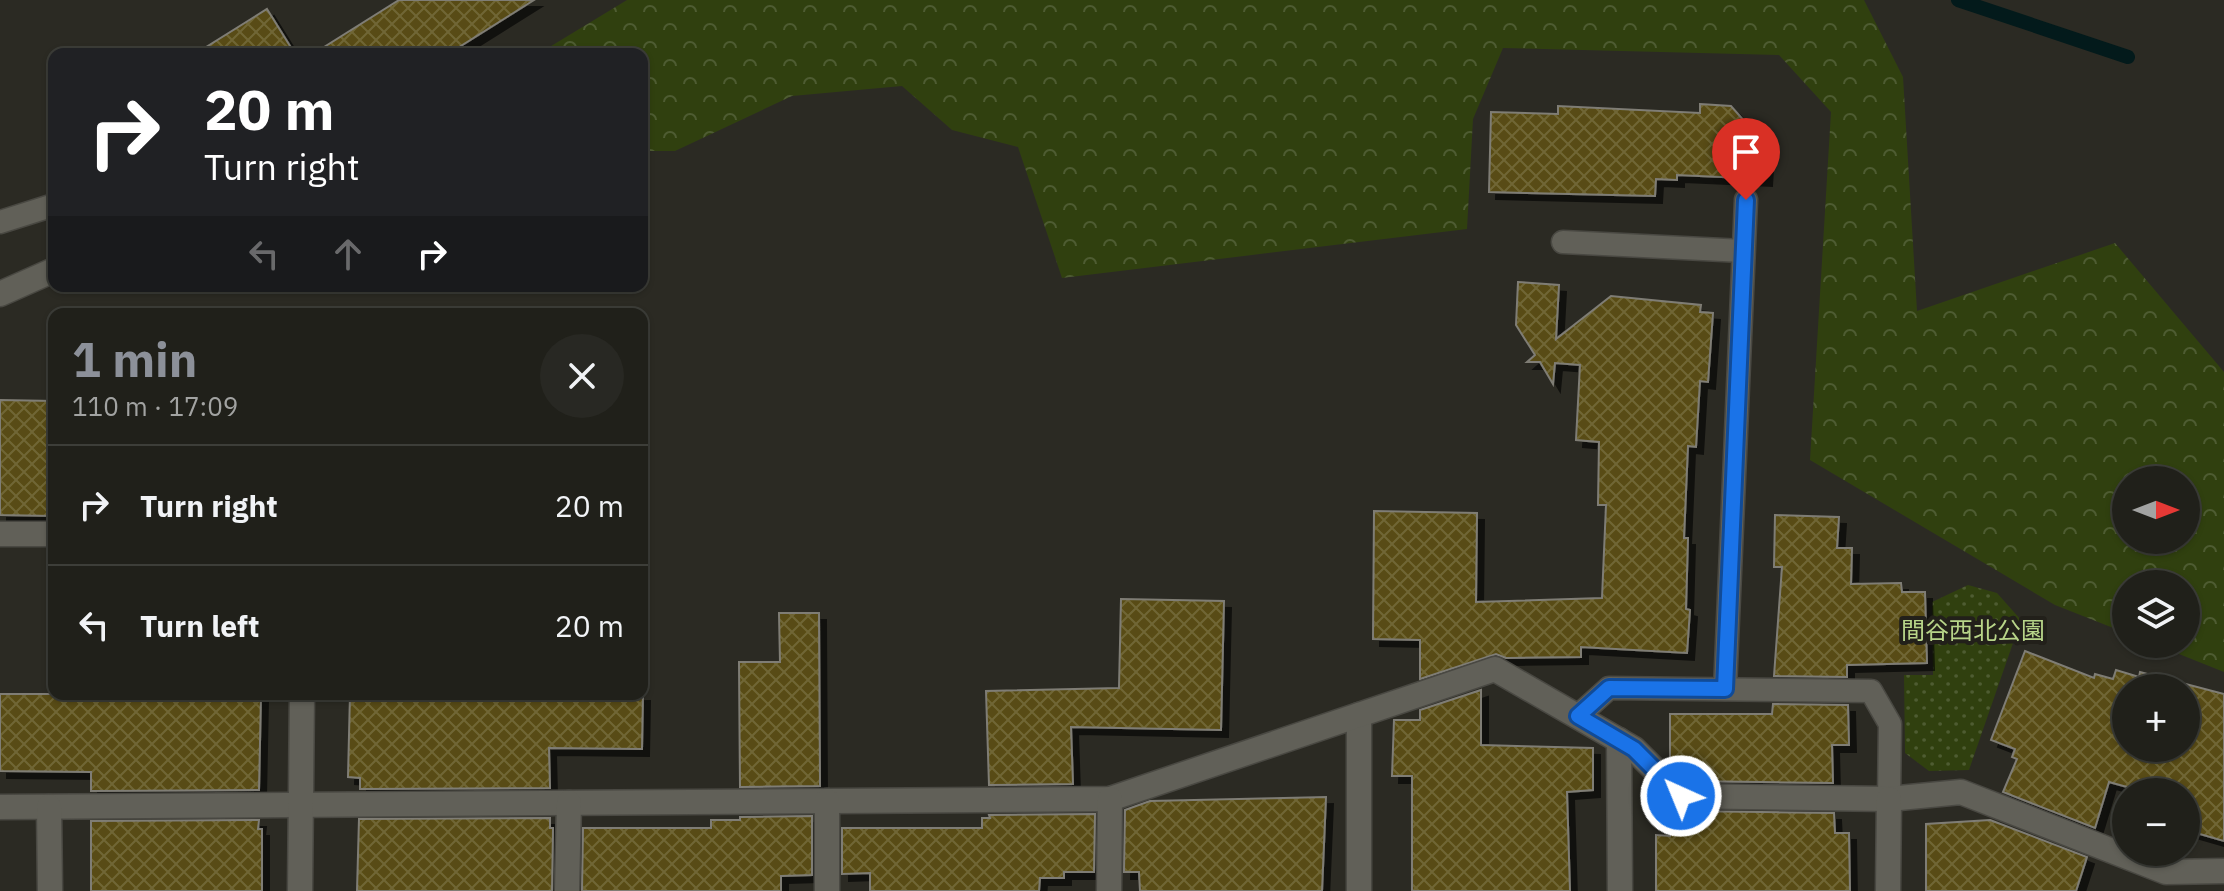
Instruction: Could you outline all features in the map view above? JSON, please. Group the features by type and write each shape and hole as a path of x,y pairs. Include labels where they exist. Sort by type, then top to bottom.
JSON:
{"street":[{"path":"0,294 48,273"},
{"path":"0,534 48,534"},
{"path":"0,807 1110,799 1495,669 1634,749 1681,796 1889,799 1961,792 2166,882 2224,871"},
{"path":"300,891 302,700"},
{"path":"1359,715 1359,891"},
{"path":"1619,740 1620,891"},
{"path":"1109,891 1110,799"},
{"path":"1888,891 1889,799"},
{"path":"827,801 827,891"},
{"path":"567,891 569,803"},
{"path":"49,807 50,891"}],"lane":[{"path":"1725,689 1746,200"},
{"path":"0,222 48,207"},
{"path":"1563,242 1743,251"},
{"path":"1578,716 1609,688 1871,691 1890,724 1889,799"}],"green space":[{"path":"627,0 1864,0 1903,77 1917,311 2115,243 2224,372 2224,672 2189,658 2200,658 2200,570 2112,570 2112,627 2055,605 1810,460 1831,112 1779,55 1503,48 1473,119 1467,229 1062,278 1018,147 952,130 902,86 792,96 675,151 648,151 648,48 548,48"},
{"name":"間谷西北公園","path":"1968,585 1997,593 2021,620 1969,770 1929,771 1905,753 1904,675 1933,675 1932,602"}],"building":[{"path":"399,0 534,0 458,48 323,48"},
{"path":"267,9 291,48 205,48"},
{"path":"1700,104 1731,106 1767,147 1765,179 1677,175 1677,180 1656,179 1655,196 1489,192 1491,112 1558,114 1558,106 1700,113"},
{"path":"1518,282 1559,285 1556,339 1611,296 1701,305 1700,312 1713,313 1708,382 1700,381 1696,447 1688,446 1684,538 1688,538 1686,609 1690,610 1687,653 1581,647 1581,657 1506,658 1496,654 1420,679 1420,640 1373,639 1374,511 1477,513 1476,602 1602,598 1606,505 1598,505 1599,442 1576,440 1580,365 1555,363 1553,384 1540,362 1527,362 1535,355 1516,325"},
{"path":"0,400 48,401 48,516 0,515"},
{"path":"1775,515 1839,517 1837,548 1852,548 1851,584 1901,583 1902,592 1925,592 1927,663 1847,665 1847,677 1774,676 1782,567 1774,567"},
{"path":"1121,599 1224,601 1221,730 1071,727 1073,784 989,785 986,691 1119,688"},
{"path":"779,613 819,613 820,786 740,787 739,662 780,662"},
{"path":"2025,651 2094,678 2095,674 2112,679 2112,762 2200,762 2200,688 2224,694 2224,841 2200,834 2200,778 2112,778 2095,828 2003,792 2017,759 2012,757 2015,749 1991,740"},
{"path":"1481,690 1481,745 1593,748 1593,790 1567,792 1570,891 1412,891 1412,776 1392,776 1394,720 1420,720 1420,710"},
{"path":"0,694 48,694 48,700 261,700 259,790 91,791 91,772 0,771"},
{"path":"350,700 643,700 642,749 549,748 550,788 360,789 360,778 348,777"},
{"path":"1773,704 1848,705 1849,745 1832,745 1833,783 1687,781 1670,764 1670,714 1772,714"},
{"path":"1326,797 1322,891 1140,891 1139,872 1124,872 1125,810 1150,801"},
{"path":"1670,806 1681,811 1834,813 1835,833 1849,833 1850,891 1656,891 1656,835 1670,836"},
{"path":"1095,814 1094,872 1064,872 1064,878 1040,878 1039,891 870,891 870,873 842,874 842,828 982,828 982,818 990,818 989,815"},
{"path":"812,816 812,875 781,876 781,891 582,891 583,828 711,828 711,820"},
{"path":"550,818 550,828 553,828 552,891 357,891 359,819"},
{"path":"259,820 258,829 262,829 262,891 91,891 91,821"},
{"path":"1990,820 2087,857 2076,891 1926,891 1926,824"}],"waterway":[{"path":"1958,0 2128,57"}],"route":[{"path":"1681,796 1634,749 1578,716 1609,688 1725,689 1746,200"}]}
